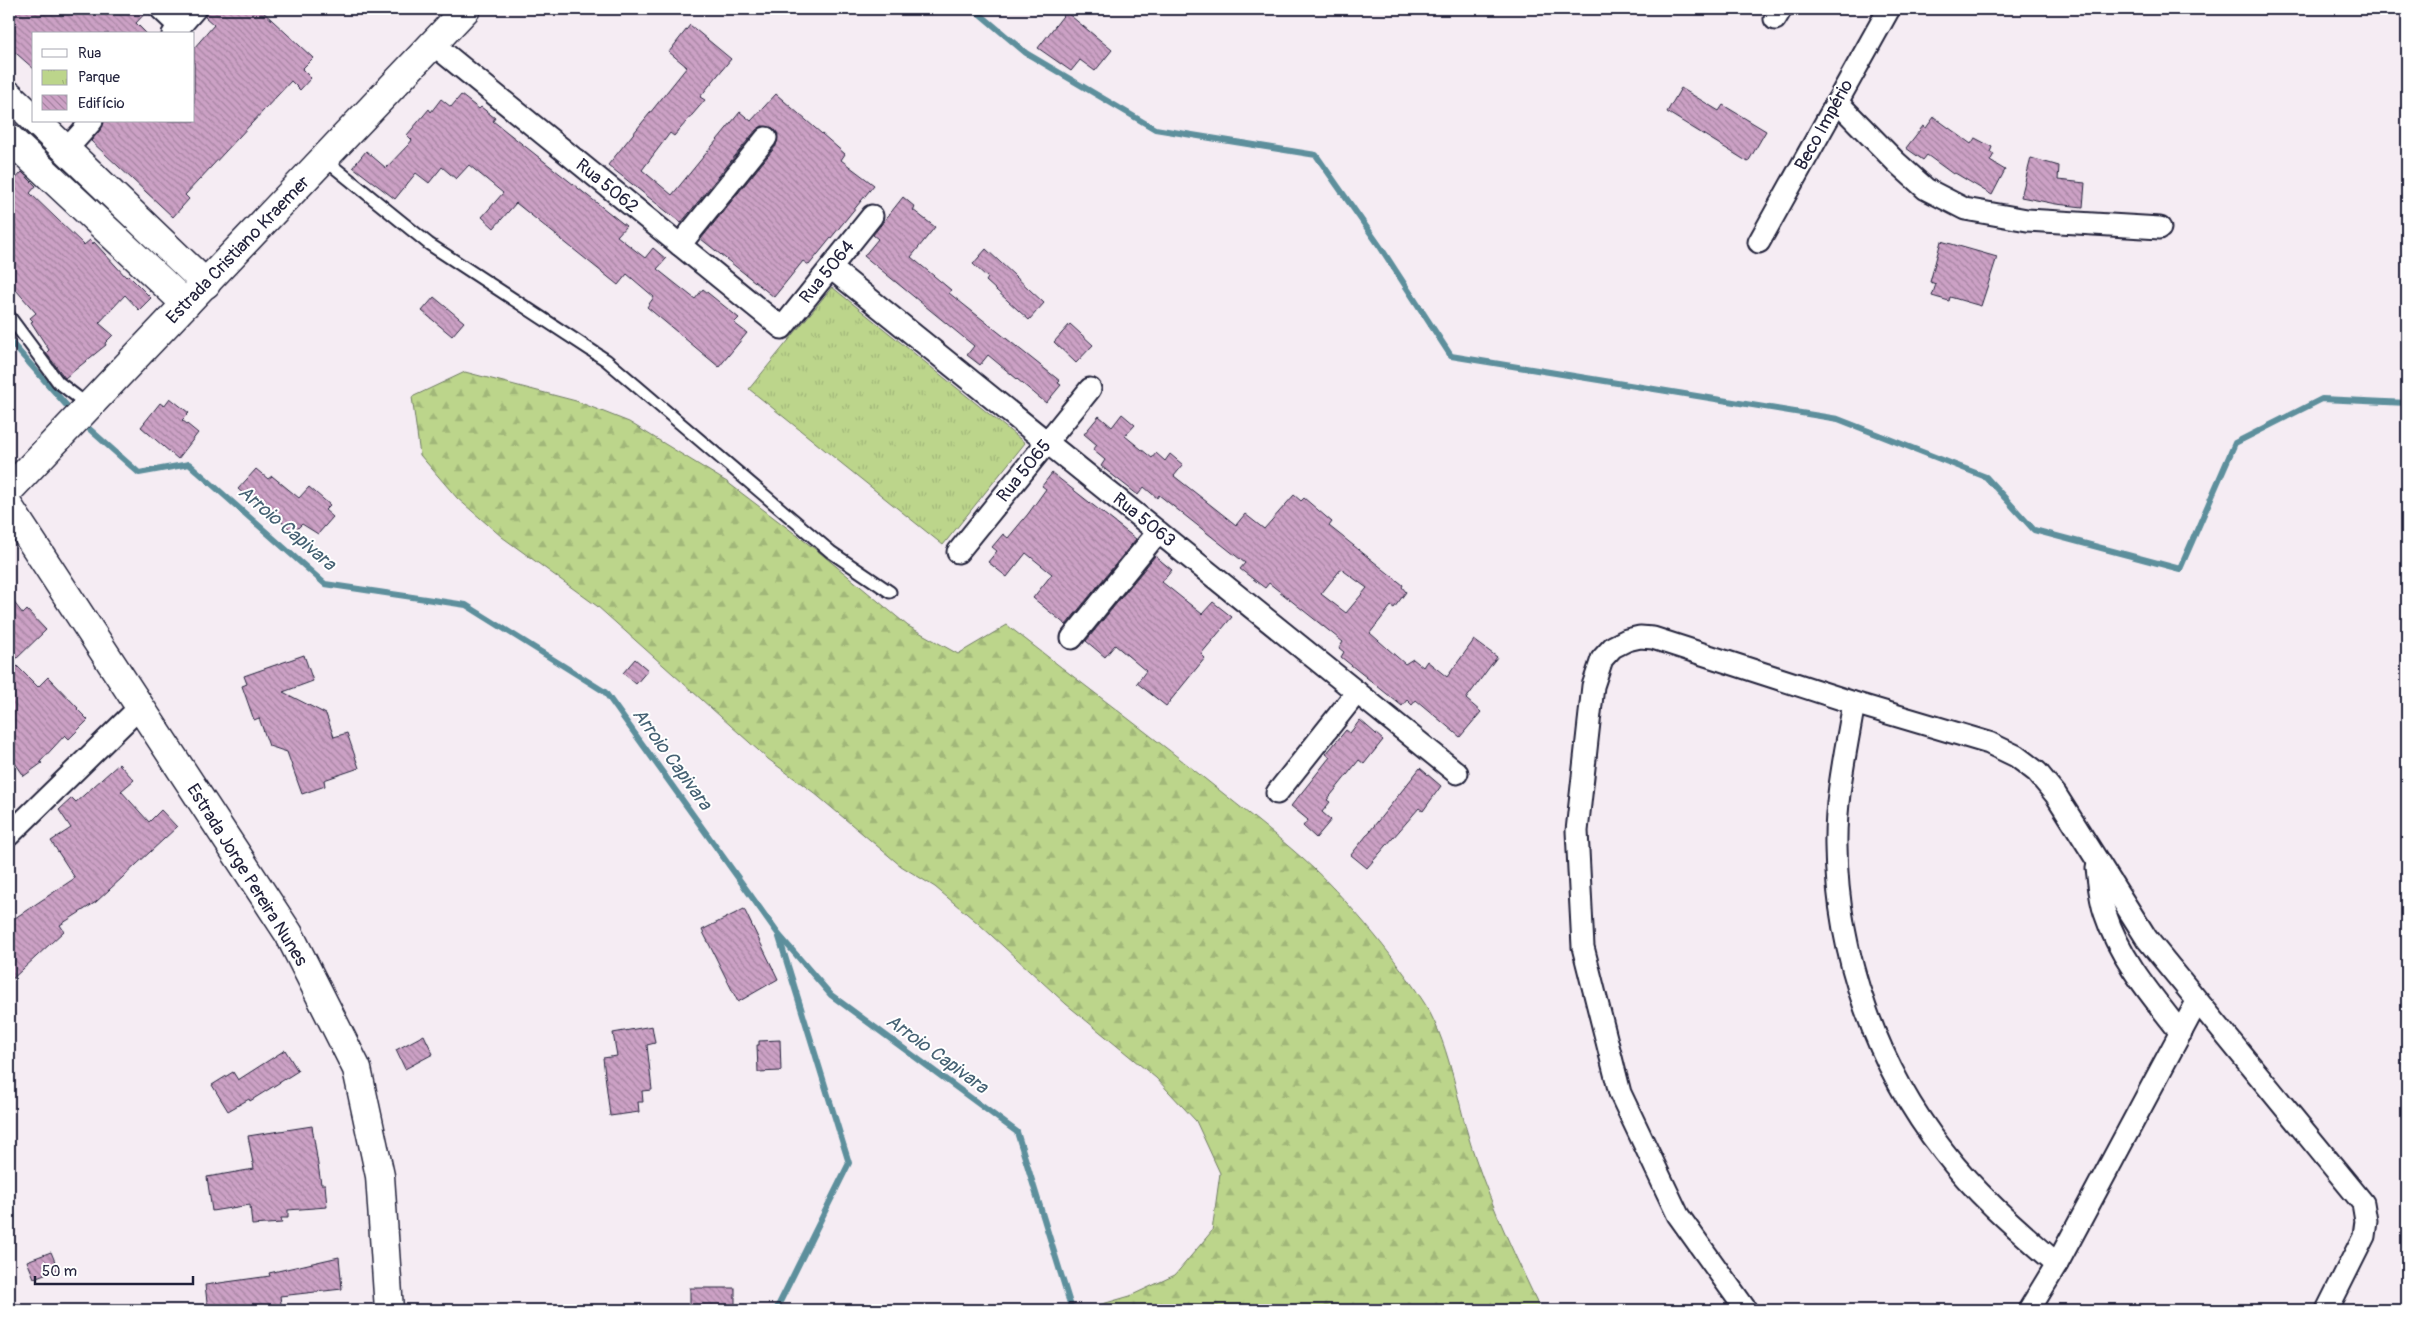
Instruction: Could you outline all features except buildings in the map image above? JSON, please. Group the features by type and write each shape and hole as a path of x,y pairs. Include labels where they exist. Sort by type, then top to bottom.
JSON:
{"street":[{"path":"161,9 176,30 195,9"},
{"name":"Estrada Cristiano Kraemer","path":"9,490 466,9"},
{"name":"Beco Império","path":"1759,242 1889,9"},
{"name":"Rua 5062","path":"433,44 782,328"},
{"path":"9,95 32,117"},
{"path":"1837,102 1896,162 1926,189 1965,209 2027,220 2160,228"},
{"path":"37,122 206,284"},
{"path":"66,150 91,122"},
{"path":"9,138 186,304"},
{"path":"680,245 766,138"},
{"name":"Rua 5064","path":"782,328 872,216"},
{"name":"Rua 5063","path":"830,268 1457,773"},
{"name":"Rua 5065","path":"958,552 1090,389"},
{"name":"Estrada Jorge Pereira Nunes","path":"9,507 289,934 357,1069 380,1176 389,1310"},
{"path":"1072,638 1158,532"},
{"path":"1746,1310 1678,1215 1620,1093 1583,947 1578,831 1593,686 1602,659 1627,640 1640,637 1653,638 1854,703 1989,743 2016,756 2037,772 2056,795 2147,939 2363,1203 2366,1221 2364,1236 2327,1310"},
{"path":"1277,793 1357,692"},
{"path":"1854,703 1840,786 1836,845 1838,891 1846,939 1858,986 1878,1041 1915,1114 1944,1154 1976,1189 2057,1264"},
{"path":"9,835 140,707"},
{"path":"2096,860 2104,912 2116,940 2131,968 2181,1033"},
{"path":"2028,1310 2057,1264 2197,1002"}],"lane":[{"path":"324,159 429,244 606,360 831,552 890,592"},
{"path":"9,316 58,382 89,406"}],"green space":[{"path":"832,287 1025,443 943,545 749,389"},
{"path":"465,372 576,401 629,422 727,482 819,552 908,626 958,654 1007,625 1170,751 1292,849 1358,915 1401,969 1425,1004 1442,1041 1482,1177 1506,1235 1541,1310 1082,1310 1130,1296 1175,1275 1212,1231 1220,1173 1196,1121 1156,1078 1066,1004 979,924 935,887 901,866 813,792 768,759 597,606 502,537 457,498 420,455 412,397"}],"waterway":[{"path":"974,9 1026,53 1155,129 1316,155 1381,248 1451,356 1838,419 1986,477 2034,530 2180,569 2235,443 2322,399 2407,403"},
{"name":"Arroio Capivara","path":"9,340 67,406"},
{"name":"Arroio Capivara","path":"86,426 139,473 189,464 325,584 466,605 605,692 779,935 831,995 1017,1132 1072,1310"},
{"path":"776,1310 849,1163 779,937"}]}
